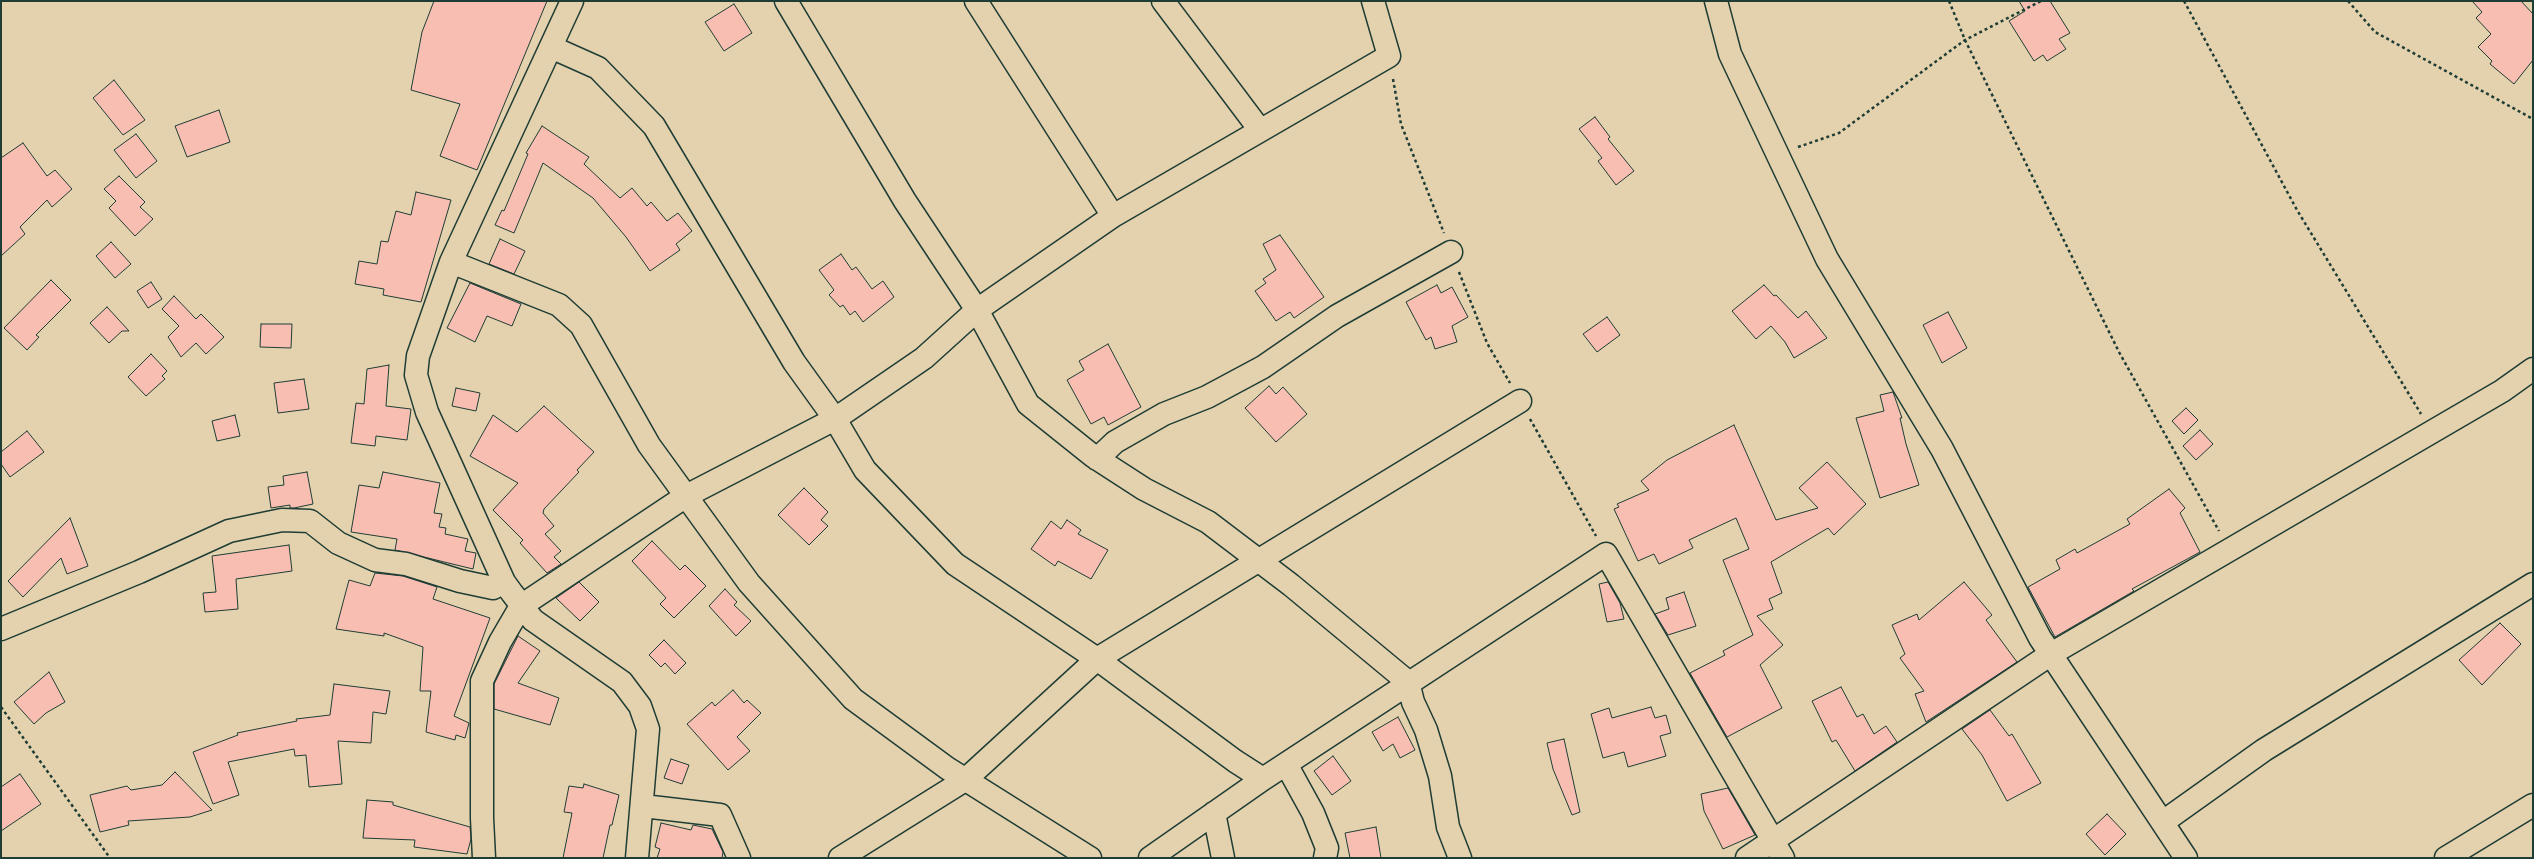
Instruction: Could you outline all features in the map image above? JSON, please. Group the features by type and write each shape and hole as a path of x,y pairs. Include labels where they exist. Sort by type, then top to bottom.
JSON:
{"street":[{"path":"572,1 451,262 418,356 416,375 427,412 504,582 533,620 622,682 640,706 648,729 643,806 637,858"},
{"path":"786,1 905,200 977,310 1028,404 1098,458 1144,489 1208,522 1260,561 1408,682 1413,702 1426,730 1440,776 1448,827 1460,858"},
{"path":"976,1 1112,216"},
{"path":"1163,1 1260,130"},
{"path":"484,858 482,818 482,681 500,642 521,606 686,496 835,419 924,358 977,310 1112,216 1389,56 1373,1"},
{"path":"1716,1 1730,54 1828,259 1942,449 2040,638 2186,858"},
{"path":"550,47 598,68 654,126 794,362 835,419 865,470 955,564 1097,659 1263,779"},
{"path":"1098,458 1115,442 1164,414 1207,397 1263,367 1337,316 1451,252"},
{"path":"451,262 559,305 581,325 649,445 749,583 853,699 965,780 1090,858"},
{"path":"1747,858 1772,839 2000,690 2051,654 2230,551 2431,432 2533,369"},
{"path":"840,858 965,780 1097,659 1260,561 1520,401"},
{"path":"1,629 140,572 229,531 282,520 310,521 338,543 375,560 406,564 460,581 493,588 504,582"},
{"path":"1150,858 1263,779 1408,682 1606,554 1783,858"},
{"path":"2162,822 2264,750 2533,584"},
{"path":"1286,764 1313,813 1327,848 1325,858"},
{"path":"2446,858 2533,805"},
{"path":"643,806 720,815 739,858"},
{"path":"1214,813 1223,858"}],"path":[{"path":"1949,1 1966,40 2119,352 2230,551"},
{"path":"1778,154 1840,133 1966,40 2041,1"},
{"path":"2184,1 2297,210 2431,432"},
{"path":"2348,1 2375,32 2533,119"},
{"path":"1389,56 1402,124 1487,343 1606,554"},
{"path":"1,707 110,858"}],"building":[{"path":"434,1 547,1 477,170 440,156 460,104 411,90 422,32"},
{"path":"2019,1 2050,1 2070,33 2059,39 2066,49 2047,61 2043,55 2034,61 2009,21 2025,11"},
{"path":"2472,1 2521,1 2533,14 2533,60 2514,84 2490,64 2492,61 2478,47 2491,34 2476,18 2482,12"},
{"path":"734,4 752,33 724,51 705,22"},
{"path":"114,80 145,120 123,135 93,98"},
{"path":"219,110 230,142 187,157 175,126"},
{"path":"1595,117 1610,137 1608,139 1634,171 1616,185 1598,161 1602,158 1579,129"},
{"path":"542,126 589,157 584,164 620,198 632,188 647,206 651,202 667,221 678,213 692,231 676,244 680,250 650,271 626,237 593,198 543,163 514,233 495,225 502,210 504,211 528,154 526,153"},
{"path":"136,134 157,161 136,178 114,150"},
{"path":"23,143 47,176 55,170 72,189 52,207 47,200 20,227 25,234 1,256 1,158"},
{"path":"119,176 145,202 140,207 153,219 135,236 109,208 116,201 104,189"},
{"path":"416,192 451,200 421,302 383,295 384,289 355,284 359,261 377,264 381,241 388,242 396,211 411,215"},
{"path":"1280,235 1324,297 1294,318 1290,312 1276,321 1255,291 1266,283 1263,279 1276,270 1263,244"},
{"path":"500,239 525,251 514,274 489,264"},
{"path":"111,242 131,264 115,278 96,256"},
{"path":"841,254 852,270 856,267 872,289 883,281 894,297 863,322 855,311 850,315 843,305 840,307 829,295 834,290 819,270"},
{"path":"51,280 71,300 36,335 39,337 27,350 4,328"},
{"path":"151,282 162,299 148,308 137,291"},
{"path":"470,283 521,304 512,326 487,316 475,342 447,328"},
{"path":"1437,285 1441,293 1452,287 1468,317 1452,326 1457,342 1435,349 1431,337 1426,340 1406,302"},
{"path":"1764,285 1798,318 1806,311 1827,338 1794,358 1785,342 1771,326 1756,339 1732,311"},
{"path":"174,296 196,319 201,314 224,337 206,354 196,343 181,357 168,337 179,326 162,309"},
{"path":"107,307 129,331 122,331 109,343 90,323"},
{"path":"1948,312 1967,348 1942,363 1923,325"},
{"path":"1607,317 1620,335 1597,352 1583,334"},
{"path":"261,324 292,324 291,348 260,347"},
{"path":"1108,344 1141,407 1108,425 1104,417 1091,424 1067,380 1084,370 1079,361"},
{"path":"151,354 167,371 162,376 165,379 146,396 128,377"},
{"path":"389,365 386,406 411,409 407,440 376,436 375,446 351,443 356,403 364,404 367,369"},
{"path":"304,379 309,409 278,413 274,383"},
{"path":"1269,386 1276,394 1283,387 1307,414 1276,442 1245,408"},
{"path":"456,388 480,393 476,411 452,406"},
{"path":"1893,392 1902,418 1900,418 1906,444 1919,485 1880,498 1856,418 1884,411 1880,395"},
{"path":"544,406 594,452 577,470 579,472 544,509 543,513 554,526 545,534 561,551 554,557 561,564 547,573 520,543 523,540 493,510 518,483 470,456 493,415 517,432"},
{"path":"2186,408 2198,420 2184,434 2172,421"},
{"path":"235,415 240,436 217,441 212,421"},
{"path":"1734,425 1776,520 1818,508 1799,488 1827,462 1866,504 1834,535 1828,528 1771,562 1782,593 1769,599 1773,609 1757,616 1783,645 1760,665 1782,708 1727,737 1690,673 1725,655 1723,651 1753,635 1723,560 1749,549 1736,518 1689,540 1693,548 1659,564 1654,554 1638,561 1614,509 1619,507 1617,504 1649,490 1641,481 1667,460"},
{"path":"2200,430 2213,444 2196,460 2183,446"},
{"path":"27,431 44,452 10,477 1,464 1,452"},
{"path":"307,472 313,504 294,508 290,508 290,505 271,508 268,487 284,485 283,476"},
{"path":"383,472 440,483 434,513 442,514 439,527 446,528 445,534 468,539 465,551 476,553 473,569 395,550 397,539 351,532 359,485 379,488"},
{"path":"804,488 828,512 821,520 828,526 809,545 778,515"},
{"path":"2169,489 2185,508 2180,513 2200,552 2132,589 2134,591 2055,637 2028,587 2060,569 2056,560 2075,549 2077,553 2130,524 2127,519"},
{"path":"70,518 88,566 67,574 61,558 23,597 8,581"},
{"path":"1067,520 1081,530 1078,534 1108,550 1091,579 1058,561 1055,566 1031,549 1051,521 1061,529"},
{"path":"652,541 680,570 685,565 706,586 674,618 660,604 666,598 632,561"},
{"path":"289,545 292,571 236,579 238,609 205,612 203,593 216,592 212,556"},
{"path":"375,573 403,576 437,587 433,599 490,618 454,716 469,723 465,738 456,735 455,740 426,732 431,691 420,691 423,647 384,633 384,636 336,629 349,580 370,586"},
{"path":"579,582 599,602 580,621 556,598"},
{"path":"1608,582 1620,603 1624,619 1607,622 1599,584"},
{"path":"1964,582 1992,615 1986,620 2017,662 1926,722 1915,694 1924,691 1900,658 1905,654 1892,625 1917,614 1919,620"},
{"path":"725,589 737,602 734,605 751,621 736,636 709,606"},
{"path":"1684,592 1696,626 1668,635 1655,614 1669,609 1666,598"},
{"path":"2500,623 2521,644 2482,685 2459,660"},
{"path":"518,636 540,651 518,683 559,698 550,725 494,709 494,684"},
{"path":"664,640 686,663 675,674 665,663 661,667 649,655"},
{"path":"49,672 65,702 46,713 34,724 14,702"},
{"path":"334,684 390,691 386,714 373,712 371,743 338,741 342,784 309,787 306,755 295,756 294,749 228,762 239,795 213,804 193,752 238,735 237,733 297,721 296,719 330,715"},
{"path":"1841,687 1857,717 1863,714 1874,734 1886,726 1897,742 1855,771 1836,740 1832,742 1812,701"},
{"path":"733,690 744,703 747,700 761,713 737,737 750,751 728,770 687,724 712,702 715,706"},
{"path":"1651,707 1655,718 1666,715 1671,733 1660,736 1666,756 1628,767 1624,752 1603,758 1591,714 1609,708 1612,718"},
{"path":"1990,710 2009,736 2012,734 2041,783 2007,801 1982,755 1962,729"},
{"path":"1398,717 1415,750 1400,758 1393,744 1383,751 1372,732"},
{"path":"1564,739 1580,812 1572,815 1553,769 1547,743"},
{"path":"1333,756 1351,781 1332,795 1314,771"},
{"path":"671,759 689,765 682,784 664,778"},
{"path":"175,772 212,810 190,817 128,821 129,825 100,832 90,795 127,786 131,790 162,785"},
{"path":"20,774 41,804 1,831 1,787"},
{"path":"584,784 619,795 612,825 610,825 603,858 563,858 572,813 564,812 569,786 583,788"},
{"path":"1728,788 1755,835 1723,849 1704,811 1701,794"},
{"path":"367,800 393,802 393,805 470,827 471,839 467,854 414,847 415,840 363,838"},
{"path":"2107,814 2126,834 2105,855 2086,834"},
{"path":"661,823 691,830 693,825 712,829 723,852 722,858 657,858 660,849 655,847"},
{"path":"1376,827 1381,858 1350,858 1345,833"}]}
